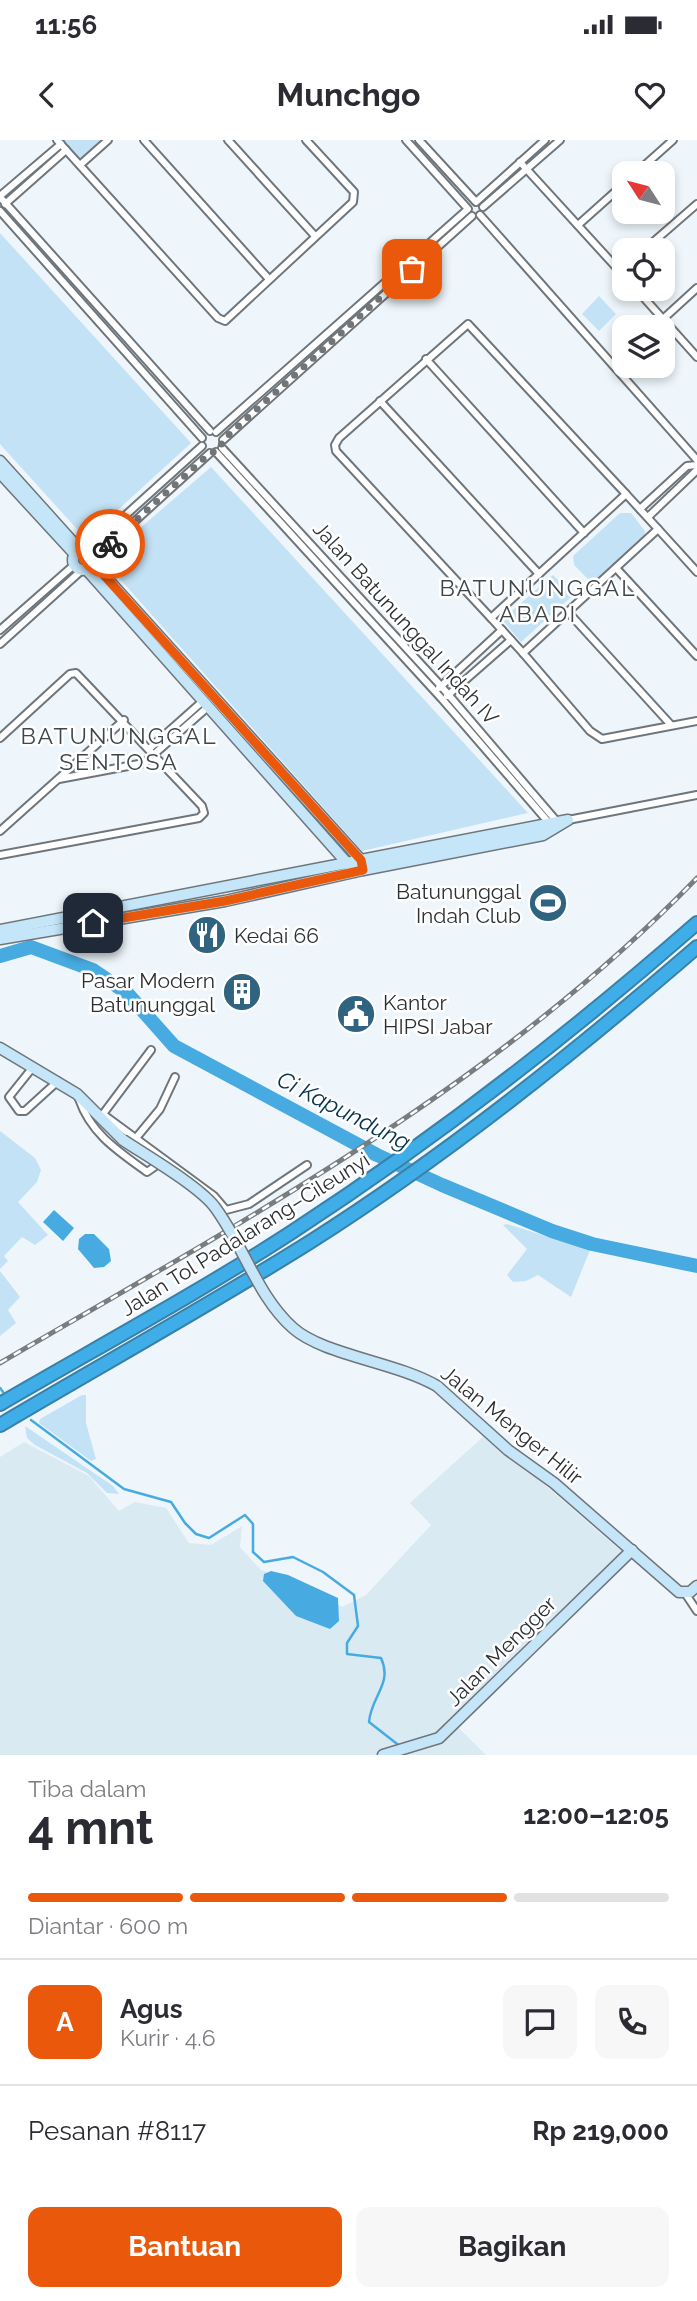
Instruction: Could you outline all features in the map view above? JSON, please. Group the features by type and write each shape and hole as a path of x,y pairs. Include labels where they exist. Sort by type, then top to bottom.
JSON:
{"highway":[{"name":"Jalan Tol Padalarang–Cileunyi","path":"0,1404 292,1232 385,1169 533,1061 697,923"},
{"name":"Jalan Tol Padalarang–Cileunyi","path":"0,1425 311,1241 433,1157 545,1074 697,947"}],"street":[{"path":"80,165 108,140"},
{"path":"144,140 268,278"},
{"path":"228,140 315,236"},
{"path":"218,448 213,432 0,196 59,142 218,318 225,321 231,318 268,278 353,202 355,197 306,140"},
{"path":"406,140 472,216"},
{"path":"419,140 483,207"},
{"path":"0,630 218,448 349,319 545,140"},
{"path":"480,215 483,207 560,140"},
{"path":"649,161 673,140"},
{"path":"66,150 0,210 202,442 218,448"},
{"path":"520,162 612,261"},
{"path":"578,225 612,195"},
{"path":"658,238 697,204"},
{"path":"0,644 213,432 472,216 480,215"},
{"path":"480,215 697,465"},
{"path":"667,315 697,288"},
{"path":"87,309 96,301"},
{"path":"647,301 659,315"},
{"path":"697,572 468,324 339,438 335,445 336,451 512,640 590,731 601,739 671,724 697,722"},
{"path":"675,332 697,357"},
{"path":"426,359 584,533"},
{"path":"380,401 539,574"},
{"name":"Jalan Batununggal Indah IV","path":"218,448 441,685 557,823"},
{"name":"Jalan Batununggal Indah IV","path":"218,448 557,823"},
{"path":"0,461 84,560 360,867"},
{"path":"640,509 687,466 697,465"},
{"path":"648,517 697,465"},
{"path":"0,473 84,560"},
{"path":"491,618 626,494"},
{"path":"523,653 659,529"},
{"path":"616,568 697,656"},
{"path":"568,612 671,724"},
{"path":"435,691 502,630"},
{"path":"443,699 512,640"},
{"path":"0,738 70,674 76,673 153,751 202,806 204,813 200,818 0,855"},
{"path":"59,779 144,763 153,751 209,700"},
{"path":"209,700 347,863"},
{"path":"0,831 124,720"},
{"path":"0,939 225,901 452,844 697,794"},
{"path":"0,929 347,863 360,867"},
{"name":"Jalan Menger Hilir","path":"0,1048 58,1081 81,1098 123,1140 202,1196 223,1221 270,1300 293,1328 321,1343 406,1370 436,1386 508,1450 554,1483 675,1589 685,1593"},
{"path":"103,1114 151,1050"},
{"path":"33,1067 9,1097 19,1111 25,1111 58,1081"},
{"path":"136,1138 160,1109 174,1077"},
{"path":"81,1098 214,1196 226,1210 233,1211 307,1165"},
{"path":"81,1098 85,1117 104,1140 147,1172 164,1159"},
{"name":"Jalan Mengger","path":"383,1755 439,1738 632,1550"},
{"path":"697,1586 685,1593 697,1612"}],"shaded area":[{"path":"59,140 106,140 80,164"},
{"path":"0,233 191,443 86,539 0,444"},
{"path":"599,296 616,314 612,315 599,331 582,314"},
{"path":"211,467 528,813 362,851 103,560"},
{"path":"620,513 631,513 645,531 645,536 597,580 590,581 574,565 573,556"},
{"path":"553,575 570,592 571,597 521,642 504,622 504,618"},
{"path":"0,1131 35,1158 41,1170 37,1182 18,1202 48,1235 35,1245 22,1237 4,1256 8,1261 0,1269"},
{"path":"503,1225 590,1250 571,1297 538,1275 526,1281 513,1282 507,1275 527,1249"},
{"path":"0,1271 20,1297 8,1310 16,1323 0,1336"},
{"path":"86,1395 86,1423 96,1459 91,1461 39,1423 40,1419"},
{"path":"25,1426 113,1486 119,1494 107,1493 87,1473 35,1445 27,1438"},
{"path":"486,1434 628,1557 458,1727 486,1755 0,1755 0,1457 24,1442 89,1476 119,1511 135,1502 166,1508 189,1543 211,1545 242,1526 240,1547 261,1570 302,1583 342,1607 366,1595 431,1525 410,1503"}],"water":[{"path":"54,1210 74,1228 63,1241 43,1222"},
{"path":"85,1234 94,1234 109,1249 111,1261 104,1267 94,1268 78,1249 79,1239"},
{"path":"271,1571 288,1575 338,1598 339,1621 330,1629 296,1616 263,1581 264,1574"}],"waterway":[{"name":"Ci Kapundung","path":"0,956 31,947 93,970 127,993 174,1046 377,1155 442,1185 552,1231 592,1244 697,1266"},
{"path":"0,1388 3,1392"},
{"path":"31,1420 124,1489 171,1502 196,1534 209,1538 245,1515 253,1524 253,1552 264,1562 293,1557 323,1572 354,1595 358,1626 347,1643 347,1654 381,1658 384,1667 383,1683 369,1722 401,1747"}],"railway":[{"path":"0,1363 275,1201 453,1085 538,1021 620,952 697,878"}],"way so far":[{"path":"110,544 210,453 219,450 223,440 412,269"}],"place":[{"name":"Batununggal Indah Club","path":"548,903"},
{"name":"Kedai 66","path":"207,935"},
{"name":"Pasar Modern Batununggal","path":"242,992"},
{"name":"Kantor HIPSI Jabar","path":"356,1014"}],"district":[{"name":"BATUNUNGGAL ABADI","path":"538,600"},
{"name":"BATUNUNGGAL SENTOSA","path":"119,748"}],"route":[{"path":"93,923 225,901 363,870 361,860 93,563 93,559 110,544"}]}
